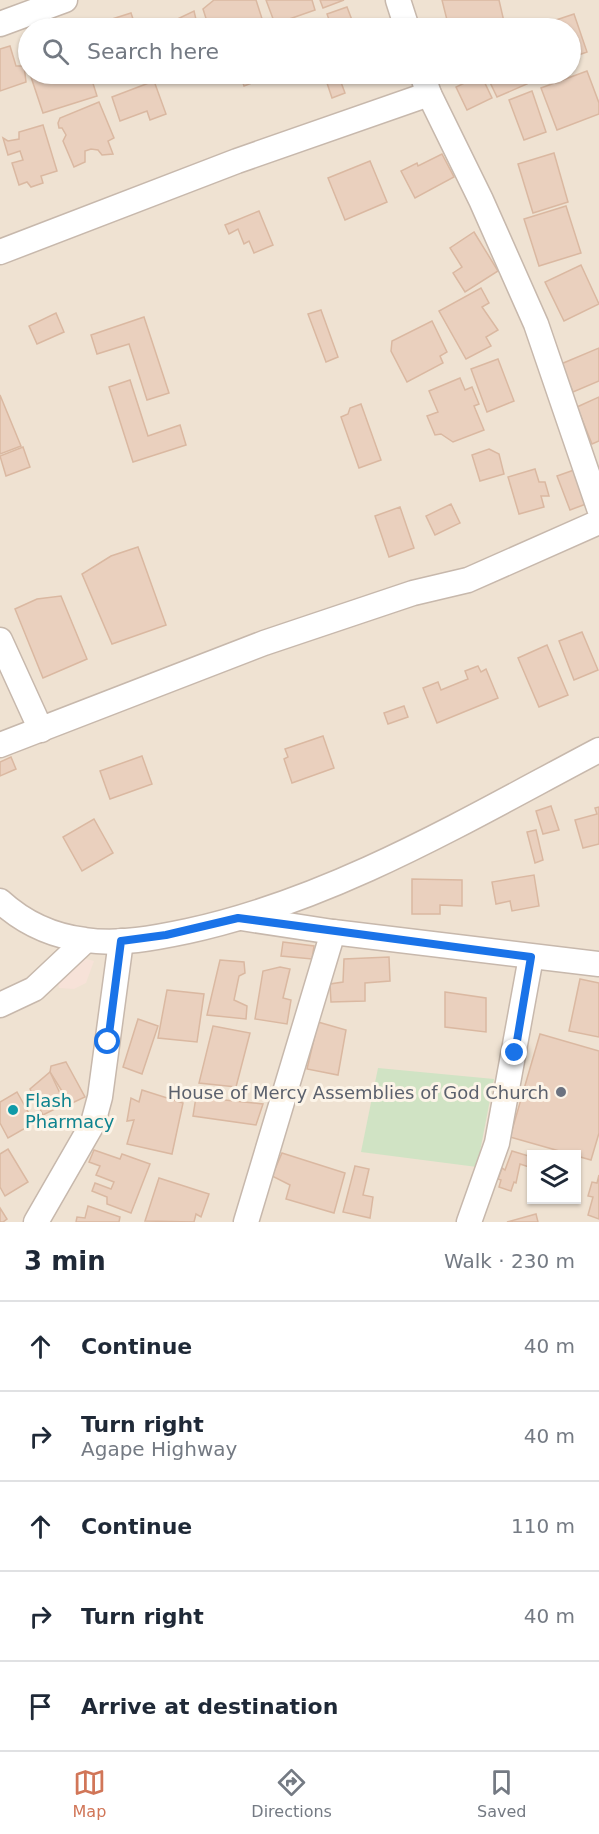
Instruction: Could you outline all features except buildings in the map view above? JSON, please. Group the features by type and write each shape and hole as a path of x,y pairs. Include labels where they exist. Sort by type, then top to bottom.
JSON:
{"street":[{"path":"0,24 65,0"},
{"path":"398,0 404,18"},
{"path":"0,252 237,161 426,84 536,324 599,508"},
{"path":"0,745 264,643 413,593 468,580 599,522"},
{"path":"0,640 41,730"},
{"path":"0,901 32,926 57,935 85,940 121,941 166,935 238,918 324,888 363,870 446,830 599,750"},
{"path":"238,918 333,932 599,964"},
{"path":"246,1222 333,932"},
{"path":"0,1005 33,989 85,940"},
{"path":"36,1222 93,1123 100,1097 121,941"},
{"path":"469,1222 497,1143 531,957"}],"shaded area":[{"path":"0,0 599,0 599,1222 0,1222"},
{"path":"78,957 94,961 86,983 74,989 59,988 57,977"}],"green space":[{"path":"378,1068 494,1079 477,1167 361,1152"}],"place":[{"name":"House of Mercy Assemblies of God Church","path":"561,1092"},
{"name":"Flash Pharmacy","path":"13,1110"}],"route":[{"path":"108,1042 121,941 166,935 238,918 531,957 515,1053"}]}
